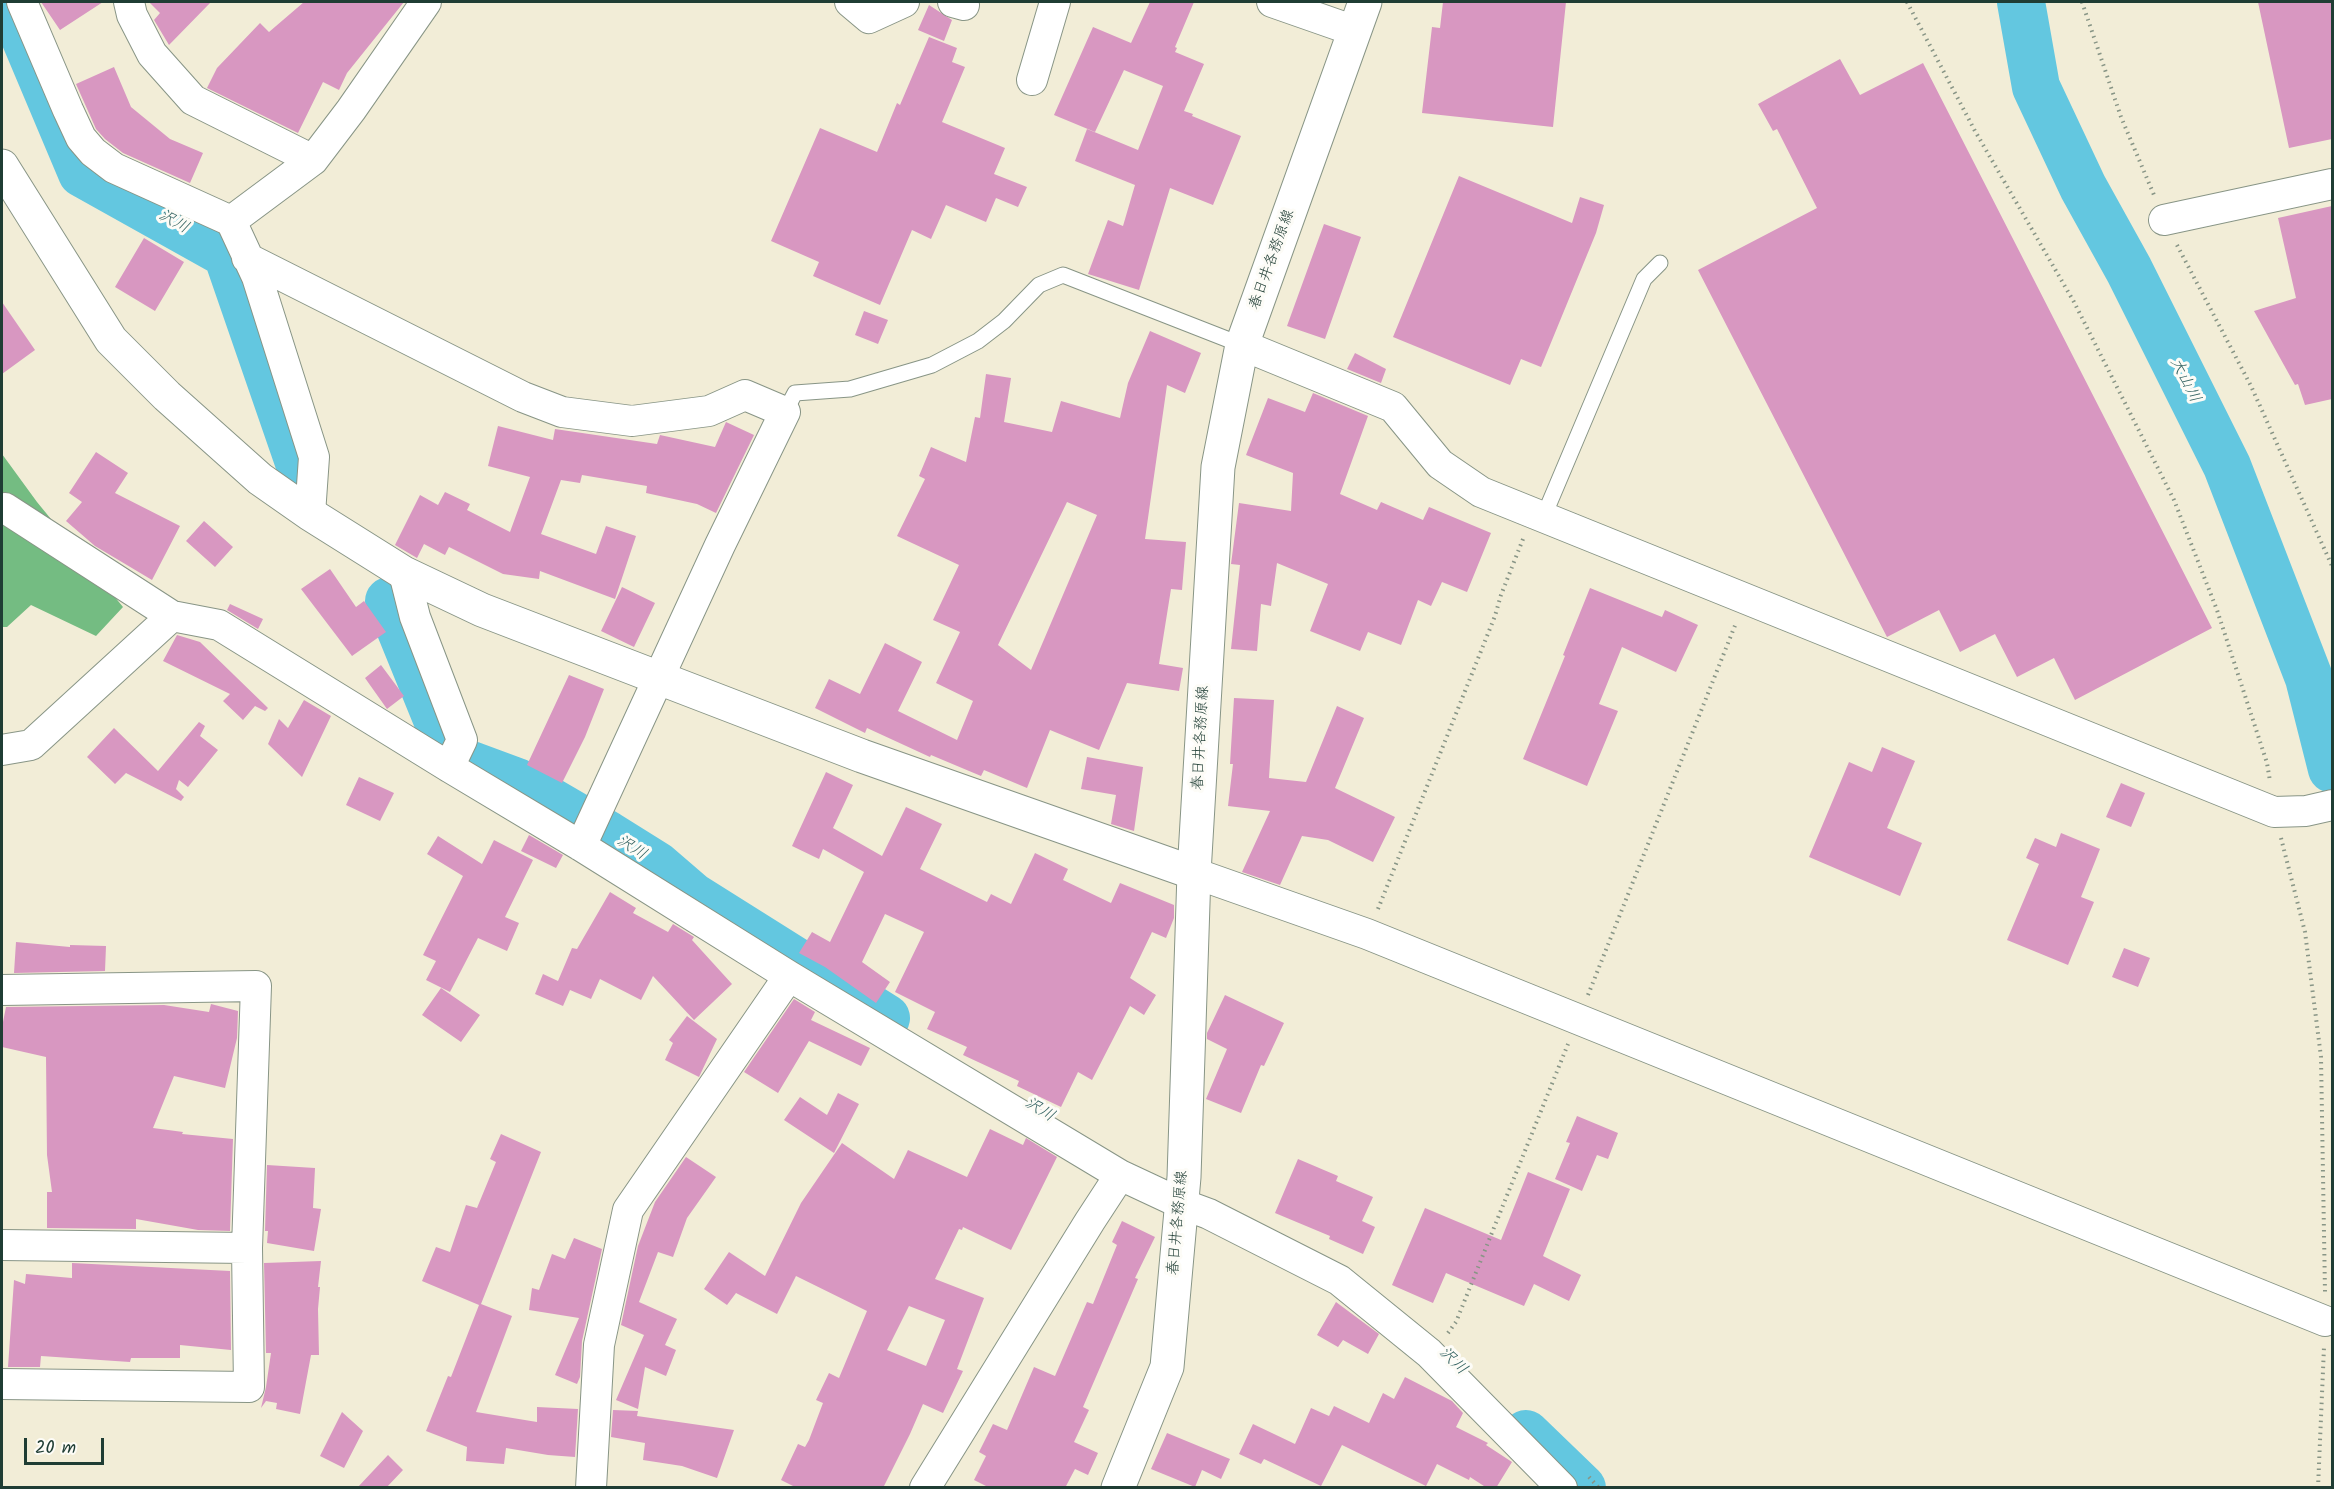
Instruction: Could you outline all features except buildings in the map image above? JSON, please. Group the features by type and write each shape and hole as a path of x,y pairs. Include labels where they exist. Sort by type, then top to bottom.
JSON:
{"main road":[{"name":"春日井各務原線","path":"1118,1488 1167,1367 1183,1191 1194,873 1218,467 1242,345 1360,16"},
{"path":"2,166 111,340 216,442 260,479 310,514 404,573 482,610 659,679 862,756 1194,873"}],"street":[{"path":"22,2 81,138 93,152 114,168 231,220 256,277 314,457 310,514"},
{"path":"129,2 132,15 152,54 193,100 313,160"},
{"path":"231,220 313,160 351,110 426,2"},
{"path":"850,2 869,18 904,2"},
{"path":"1032,80 1055,2"},
{"path":"1272,2 1360,16"},
{"path":"2164,220 2332,184"},
{"path":"247,258 523,397 562,412 633,421 709,411 745,395 785,412 720,545 581,846"},
{"path":"1242,345 1393,407 1440,464 1481,492 2274,812 2319,808"},
{"path":"5,507 172,616 219,625 789,976 1120,1175 1183,1191 1209,1214 1339,1280 1430,1353 1562,1488"},
{"path":"404,573 415,617 462,740 449,767"},
{"path":"2,750 31,745 172,616"},
{"path":"1194,873 1367,934 2325,1321"},
{"path":"591,1488 599,1345 628,1210 789,976"},
{"path":"2,990 255,986 247,1248 249,1387 2,1384"},
{"path":"926,1488 1120,1175"},
{"path":"2,1245 247,1248"}],"lane":[{"path":"1538,516 1644,279 1660,263"},
{"path":"785,412 795,393 850,389 932,365 978,341 1004,321 1039,285 1063,275 1242,345"}],"path":[{"path":"1907,2 1974,131 2074,302 2174,500 2217,610 2267,763 2274,812 2305,932 2321,1057 2325,1321 2318,1488"},
{"path":"2082,2 2121,117 2164,220 2251,386 2332,566"},
{"path":"1367,934 1495,616 1501,595 1538,516"},
{"path":"1445,1337 1456,1322 1745,600"}],"green space":[{"path":"2,454 37,502 123,607 96,636 31,605 7,627 2,627"}],"waterway":[{"name":"沢川","path":"6,2 12,7 82,173 227,254 302,471"},
{"name":"大山川","path":"2021,2 2036,87 2083,187 2129,270 2227,466 2309,678 2332,769"},
{"name":"沢川","path":"389,601 446,741"},
{"name":"沢川","path":"471,765 517,782 608,835 656,865 692,896 886,1018"},
{"name":"沢川","path":"1526,1434 1582,1488"}]}
